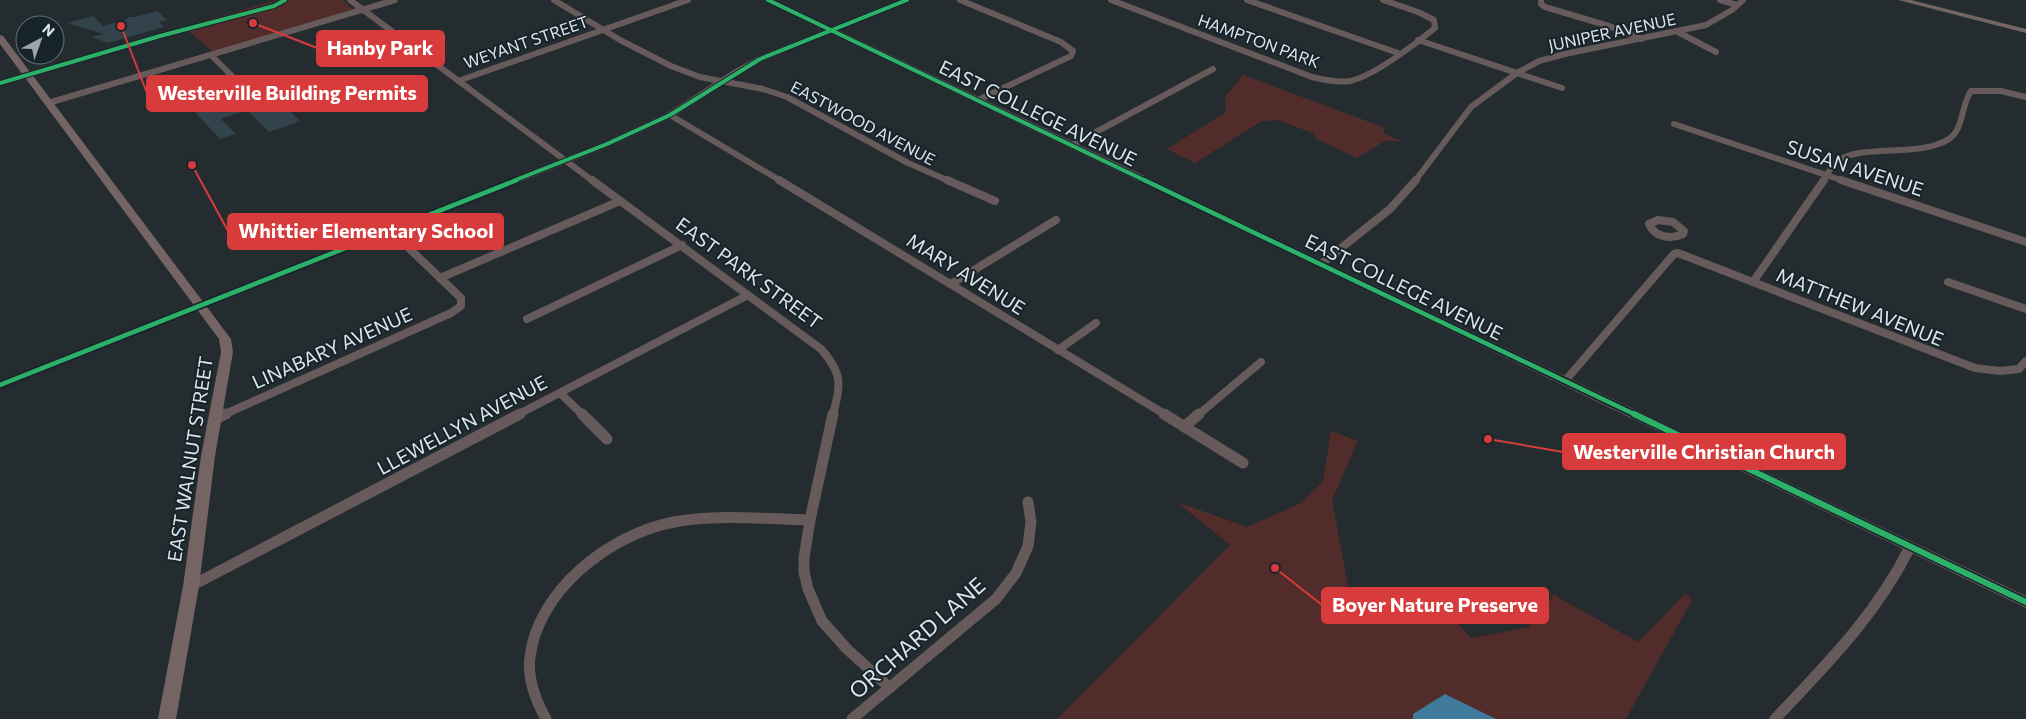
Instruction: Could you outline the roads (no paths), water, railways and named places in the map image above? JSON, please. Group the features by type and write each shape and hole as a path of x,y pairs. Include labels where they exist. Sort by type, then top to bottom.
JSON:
{"main road":[{"path":"1902,0 2026,31"},
{"name":"EAST WALNUT STREET","path":"0,38 225,339 228,352 215,418 191,586 167,719"}],"street":[{"name":"EAST PARK STREET","path":"350,0 819,346 836,369 840,384 810,520 804,558 804,572 811,596 822,621 847,649 890,688"},
{"path":"48,103 395,0"},
{"name":"EASTWOOD AVENUE","path":"554,0 685,72 787,97 908,163 995,201"},
{"name":"WEYANT STREET","path":"458,81 688,0"},
{"name":"EAST COLLEGE AVENUE","path":"768,0 2026,602"},
{"path":"0,385 566,161 670,115 760,59 907,0"},
{"path":"960,0 1061,42 1073,51 1070,56 978,100"},
{"name":"HAMPTON PARK","path":"1111,0 1312,77 1327,81 1343,82"},
{"path":"1247,0 1398,53"},
{"path":"1343,82 1362,77 1433,30 1436,23 1425,14 1382,0"},
{"path":"1720,0 1740,2"},
{"path":"1541,2 1551,9 1609,26 1642,39"},
{"name":"JUNIPER AVENUE","path":"1321,264 1390,209 1412,186 1442,142 1472,107 1517,73 1539,61 1706,25 1740,2"},
{"path":"1678,32 1716,52"},
{"path":"1418,40 1562,88"},
{"path":"211,55 238,82"},
{"path":"1072,145 1213,69"},
{"path":"1754,282 1836,162 1848,156 1937,144 1950,138 1959,122 1965,97 1971,91 2002,91 2026,97"},
{"name":"MARY AVENUE","path":"670,115 1243,463"},
{"name":"SUSAN AVENUE","path":"1674,124 2026,242"},
{"path":"440,278 620,201"},
{"path":"951,284 1056,220"},
{"path":"391,231 461,298 461,306"},
{"path":"1672,238 1682,254"},
{"path":"526,319 682,245"},
{"path":"1564,381 1674,254 1682,254"},
{"name":"MATTHEW AVENUE","path":"1682,254 1975,368 2000,371 2019,369 2026,361"},
{"path":"1948,282 2026,310"},
{"name":"LLEWELLYN AVENUE","path":"191,586 748,295"},
{"name":"LINABARY AVENUE","path":"215,418 451,313 461,306"},
{"path":"1058,350 1096,323"},
{"path":"1184,427 1261,362"},
{"path":"560,394 607,439"},
{"name":"ORCHARD LANE","path":"852,719 996,599 1016,573 1028,546 1030,522 1028,502"},
{"path":"546,719 533,686 530,658 536,635 544,617 557,597 570,580 589,563 610,548 656,526 728,519 810,520"},
{"path":"1775,719 1868,619 1902,565 1910,547"}],"water":[{"path":"1445,694 1496,719 1413,719 1413,714"}],"place":[{"name":"Hanby Park","path":"253,23"},
{"name":"Westerville Building Permits","path":"121,26"},
{"name":"Whittier Elementary School","path":"192,165"},
{"name":"Westerville Christian Church","path":"1488,439"},
{"name":"Boyer Nature Preserve","path":"1275,568"}]}
